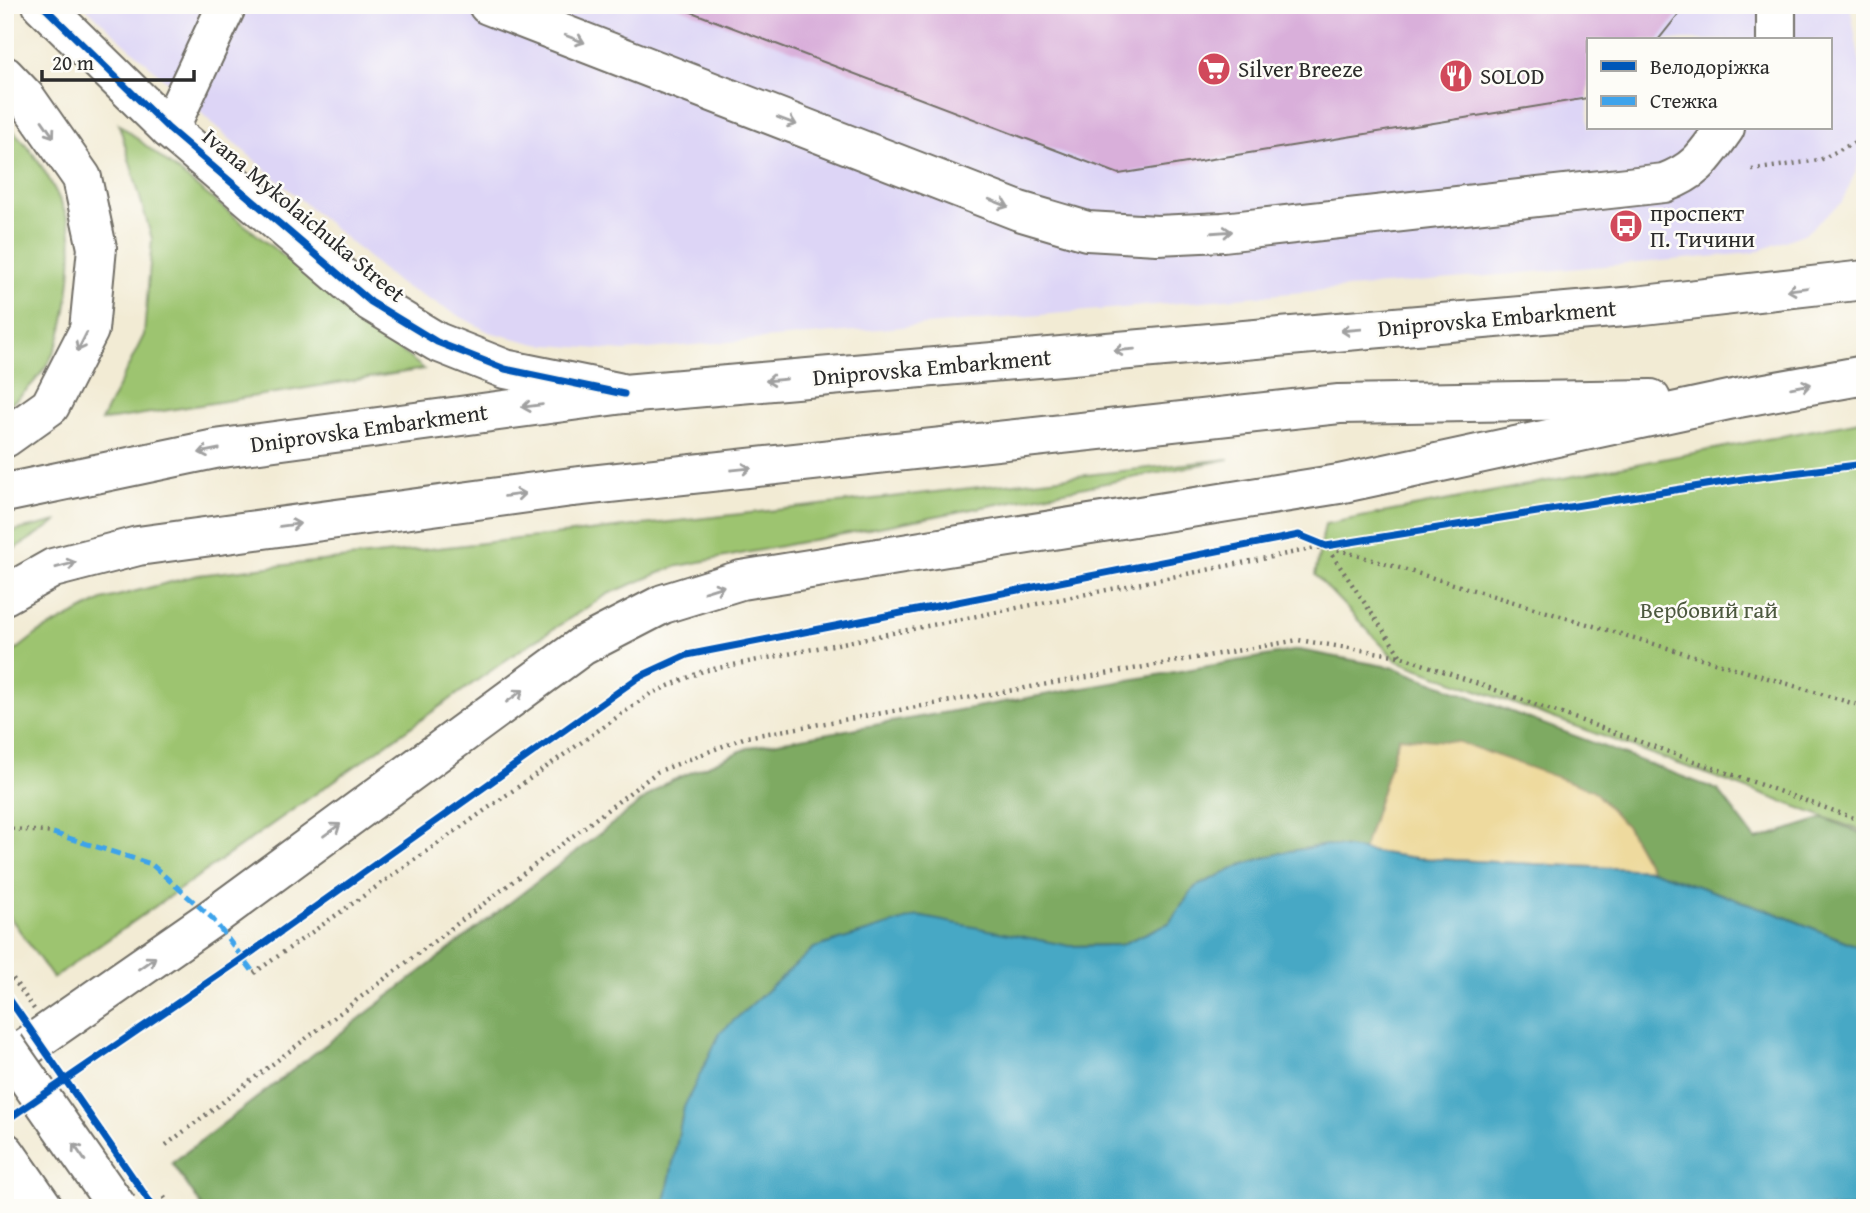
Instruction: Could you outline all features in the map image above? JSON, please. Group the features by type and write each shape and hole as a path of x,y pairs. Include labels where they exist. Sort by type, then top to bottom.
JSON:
{"main road":[{"name":"Ivana Mykolaichuka Street","path":"41,5 169,129 371,302 437,342 505,369 624,394"},
{"path":"169,129 227,5"},
{"path":"488,5 1019,211 1087,231 1157,235 1223,232 1664,183 1699,164 1724,130"},
{"path":"1776,5 1776,38"},
{"path":"5,76 26,98 82,178 97,248 89,330 50,406 5,438"},
{"name":"Dniprovska Embarkment","path":"5,493 215,449 624,394 1635,306 1865,280"},
{"path":"5,1062 212,918 582,646 663,604 741,580 1339,484 1738,398 1865,375"},
{"path":"5,595 53,568 138,546 572,487 1339,404 1738,398"},
{"path":"5,1046 118,1208"},
{"path":"5,1152 44,1208"}],"path":[{"path":"1699,164 1711,176 1820,160 1857,141"},
{"path":"254,973 650,694 703,671 1326,546 1743,479 1865,464"},
{"path":"1308,539 1865,707"},
{"path":"1326,546 1400,656"},
{"path":"166,1145 657,772 746,737 1298,640 1400,656 1865,822"},
{"path":"5,828 54,833"}],"shaded area":[{"path":"83,5 1850,5 1865,92 1865,151 1842,202 1806,233 1753,253 625,351 537,344 489,332 398,283 231,140"}],"green space":[{"path":"5,123 34,155 57,193 71,232 71,267 67,306 54,352 33,383 5,407"},
{"path":"119,124 424,369 101,421 144,335 152,239"},
{"name":"Вербовий гай","path":"1865,420 1865,832 1397,661 1315,575 1325,524"},
{"path":"1229,459 674,567 608,594 519,651 53,978 5,910 5,659 38,633 102,600 198,575"},
{"path":"58,521 5,555 5,533"},
{"path":"1299,650 1395,668 1718,790 1756,840 1824,818 1865,835 1865,949 1770,911 1651,870 1627,827 1399,737 1363,851 1327,845 1284,852 1244,864 1195,887 1169,923 1120,945 1070,946 684,1107 664,1208 203,1208 172,1163 664,784 750,747"}],"sand":[{"path":"1399,737 1459,742 1593,790 1627,827 1651,870 1416,858 1363,851"}],"water":[{"path":"1327,845 1416,858 1651,870 1770,911 1865,949 1865,1208 664,1208 684,1107 720,1033 814,948 918,916 1070,946 1120,945 1169,923 1195,887 1244,864 1284,852"}],"building":[{"name":"Silver Breeze","path":"673,5 1686,5 1660,38 1587,38 1587,98 1119,174"}],"marked path":[{"path":"53,833 151,864 212,918 254,973"}],"cycle path":[{"path":"42,5 169,129 371,302 437,342 505,369 624,394"},
{"path":"5,1121 242,959 639,677 687,655 1299,535 1326,546 1743,479 1865,464"},
{"path":"5,993 154,1208"}],"place":[{"name":"Silver Breeze","path":"1214,69"},
{"name":"SOLOD","path":"1456,76"},
{"name":"проспект П. Тичини","path":"1626,226"}]}
